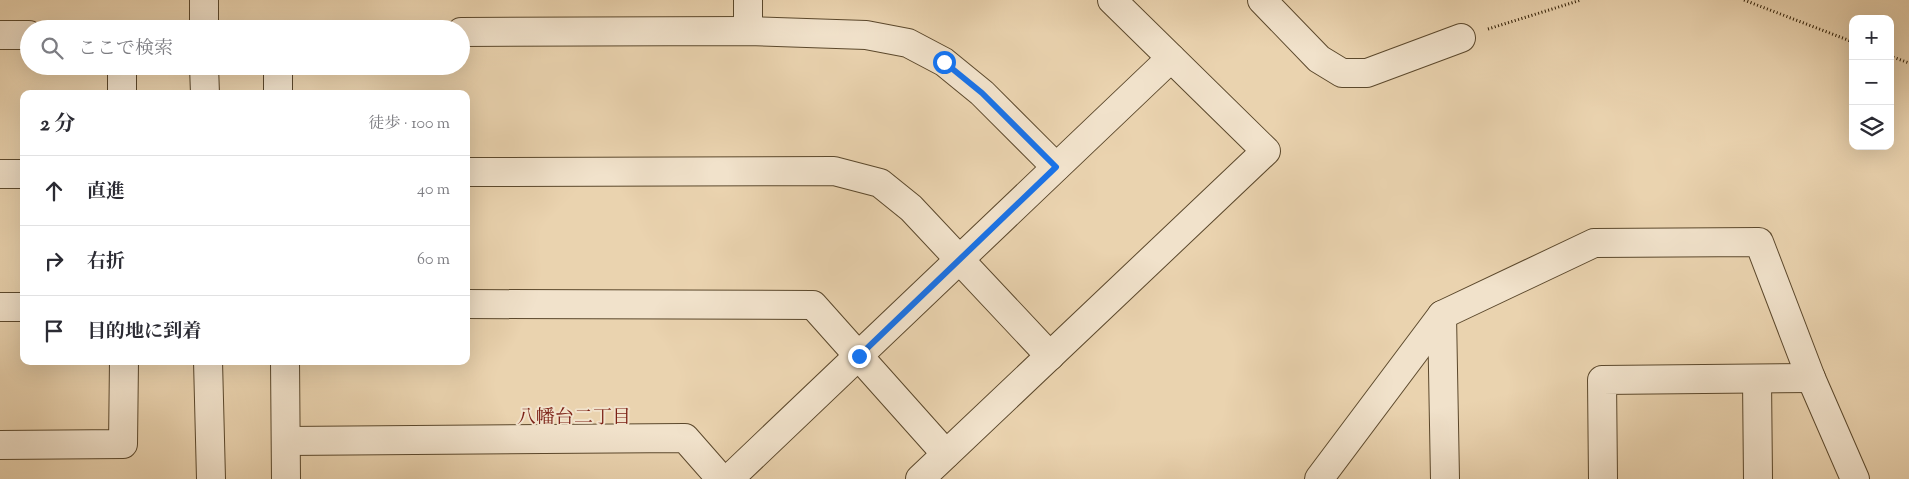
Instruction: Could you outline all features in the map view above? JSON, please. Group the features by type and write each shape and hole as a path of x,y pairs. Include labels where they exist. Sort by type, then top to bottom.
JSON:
{"street":[{"path":"204,0 204,20"},
{"path":"748,0 748,31"},
{"path":"920,479 1266,151 1112,0"},
{"path":"1262,0 1319,59 1342,73 1367,72 1461,38"},
{"path":"470,32 748,31 866,36 908,43 944,62 960,74 982,93 1056,167"},
{"path":"0,35 20,35"},
{"path":"729,479 1171,58"},
{"path":"122,75 122,90"},
{"path":"204,75 205,90"},
{"path":"278,75 278,90"},
{"path":"470,172 834,171 880,183 911,208 1050,356"},
{"path":"0,174 20,174"},
{"path":"1319,479 1442,315 1594,243 1759,242 1811,378 1855,479"},
{"path":"470,304 813,304 946,454"},
{"path":"0,307 20,307"},
{"path":"1442,315 1445,479"},
{"path":"0,445 123,444 124,365"},
{"path":"208,365 210,479"},
{"path":"285,365 286,479"},
{"path":"1603,479 1602,380 1811,378"},
{"path":"1757,379 1758,479"},
{"path":"286,441 684,438 721,479"}],"path":[{"path":"1461,38 1581,0"},
{"path":"1744,0 1849,40"},
{"path":"1894,57 1909,63"}],"district":[{"name":"八幡台二丁目","path":"574,416"}],"route":[{"path":"859,356 1056,167 982,93 944,62"}]}
